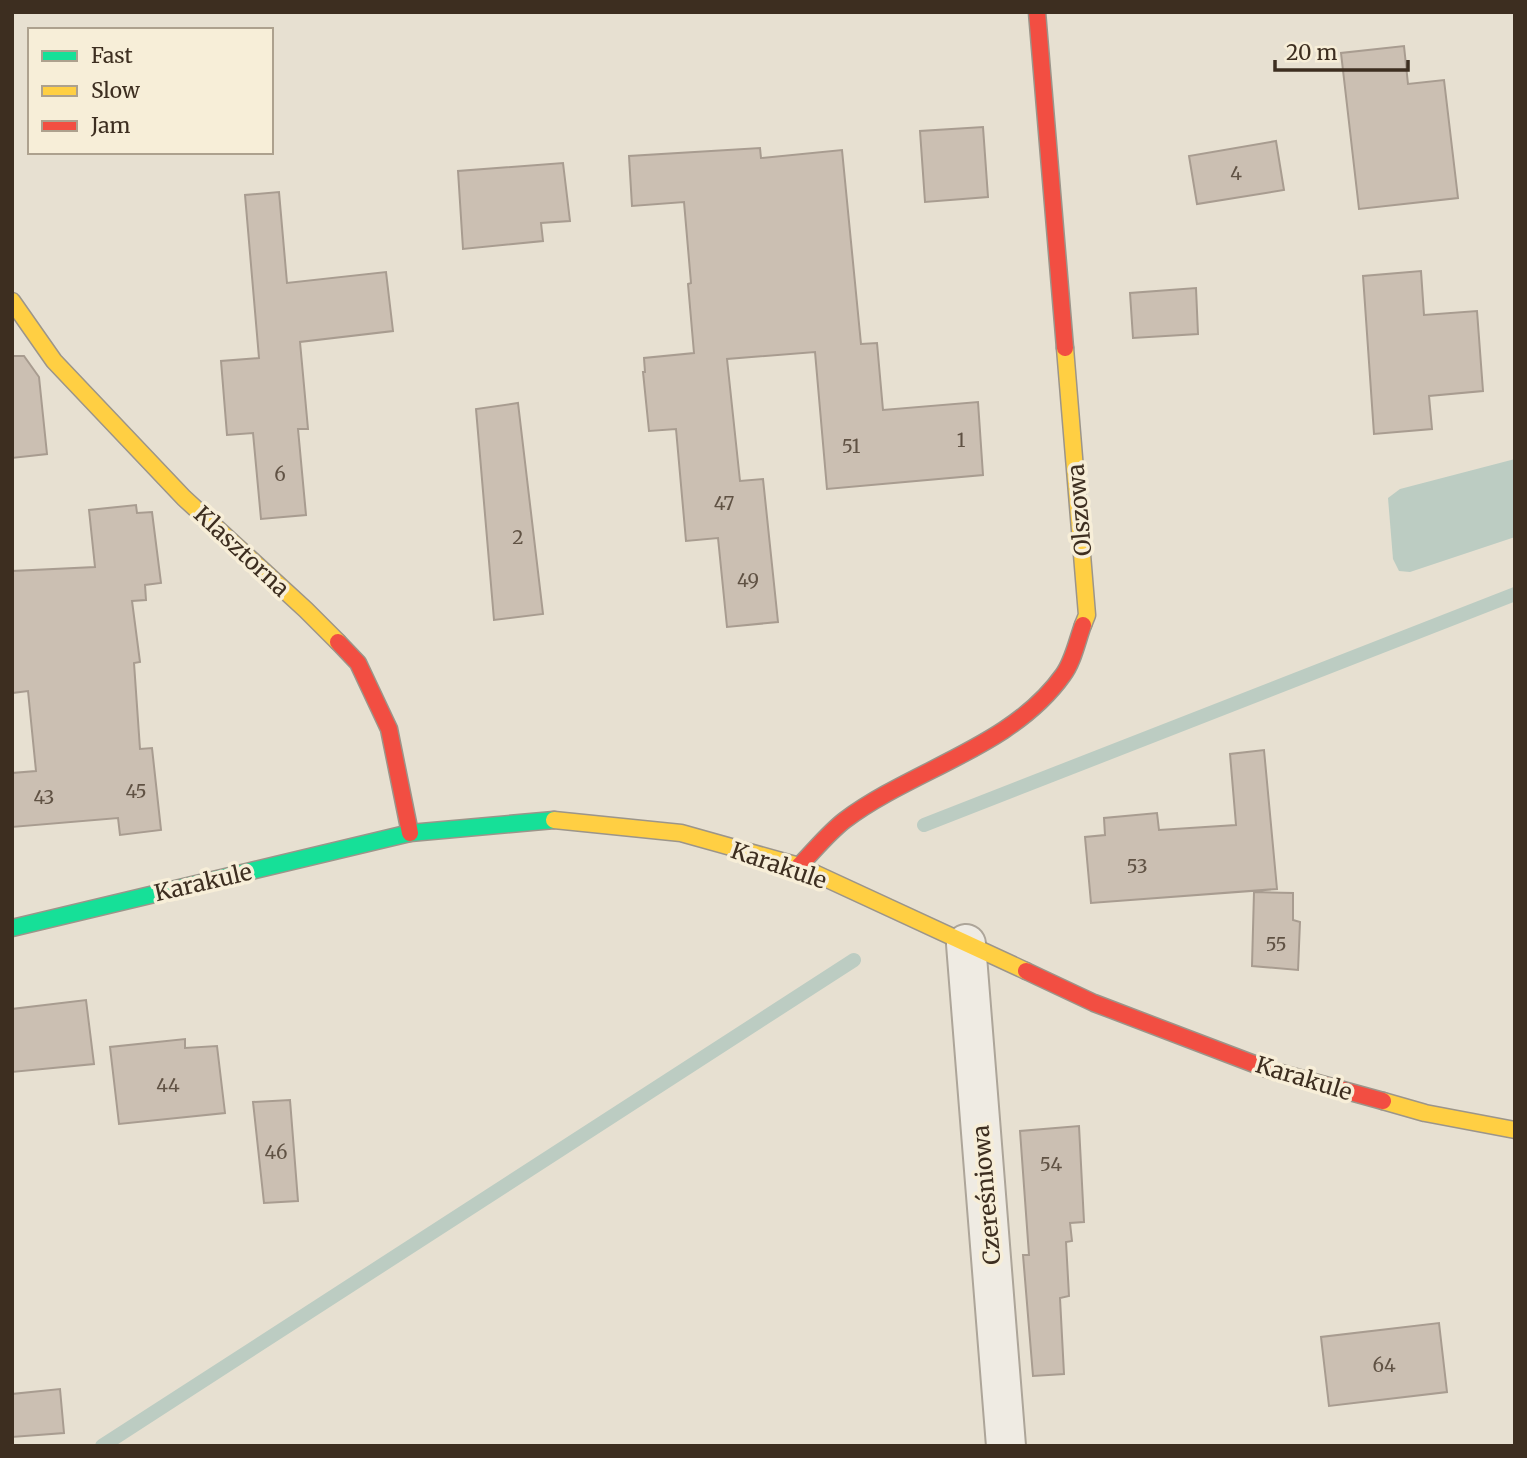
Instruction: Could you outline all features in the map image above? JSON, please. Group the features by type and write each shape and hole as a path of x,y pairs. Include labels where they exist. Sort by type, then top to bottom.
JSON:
{"street":[{"name":"Olszowa","path":"799,866 843,821 887,793 1020,720 1064,674 1087,615 1037,12"},
{"name":"Klasztorna","path":"12,301 54,361 175,488 358,663 389,729 410,833"},
{"name":"Karakule","path":"12,928 410,833 557,820 681,834 799,866 1094,1003 1270,1070 1425,1113 1515,1130"},
{"name":"Czereśniowa","path":"966,944 1006,1446"}],"shaded area":[{"path":"1515,459 1515,537 1410,572 1399,571 1393,559 1388,498 1400,489"}],"building":[{"path":"1404,46 1408,84 1444,80 1458,198 1359,209 1341,53"},
{"path":"983,127 988,197 925,202 920,131"},
{"path":"1276,141 1284,190 1197,204 1189,156"},
{"path":"760,148 761,158 842,150 861,344 877,343 883,410 978,402 983,475 827,489 815,352 727,359 740,481 763,479 778,622 727,627 718,538 686,541 676,429 649,431 643,372 644,358 694,353 684,202 632,206 629,156"},
{"path":"563,163 570,221 541,223 543,241 463,249 458,171"},
{"path":"279,192 287,283 386,272 393,331 300,342 308,429 298,429 306,515 261,519 253,433 227,435 221,361 259,358 245,195"},
{"path":"1421,271 1424,315 1477,311 1483,391 1429,396 1432,429 1374,434 1363,276"},
{"path":"1196,288 1198,334 1133,338 1130,293"},
{"path":"12,356 24,356 39,377 47,454 12,458"},
{"path":"518,403 543,614 494,620 476,409"},
{"path":"136,505 137,513 152,512 161,583 145,585 146,600 132,601 140,662 134,663 140,749 152,748 161,830 120,835 118,818 12,827 12,773 36,771 28,691 12,693 12,571 95,567 89,510"},
{"path":"1264,750 1277,889 1091,903 1085,837 1105,835 1104,818 1157,813 1159,830 1236,825 1230,754"},
{"path":"1254,892 1293,893 1293,920 1300,922 1298,970 1252,966"},
{"path":"86,1000 94,1064 12,1072 12,1009"},
{"path":"185,1039 185,1048 217,1046 225,1113 119,1124 110,1047"},
{"path":"290,1100 298,1201 264,1203 253,1102"},
{"path":"1079,1126 1084,1222 1070,1223 1072,1241 1066,1242 1069,1296 1060,1298 1064,1374 1033,1376 1023,1255 1029,1255 1020,1131"},
{"path":"1439,1323 1447,1392 1329,1406 1321,1337"},
{"path":"60,1389 64,1433 12,1437 12,1394"}],"waterway":[{"path":"924,825 1515,594"},
{"path":"102,1446 854,960"}],"traffic: fast":[{"path":"12,928 410,833 554,820"}],"traffic: slow":[{"path":"12,301 54,361 184,498 338,642"},
{"path":"1065,348 1087,615 1083,625"},
{"path":"554,820 681,833 799,866 1026,971"},
{"path":"1383,1101 1425,1113 1515,1130"}],"traffic: jam":[{"path":"1037,12 1065,348"},
{"path":"799,866 845,820 872,802 990,739 1042,700 1066,670 1083,625"},
{"path":"338,642 358,663 389,729 410,833"},
{"path":"1026,971 1094,1003 1270,1070 1383,1101"}]}
